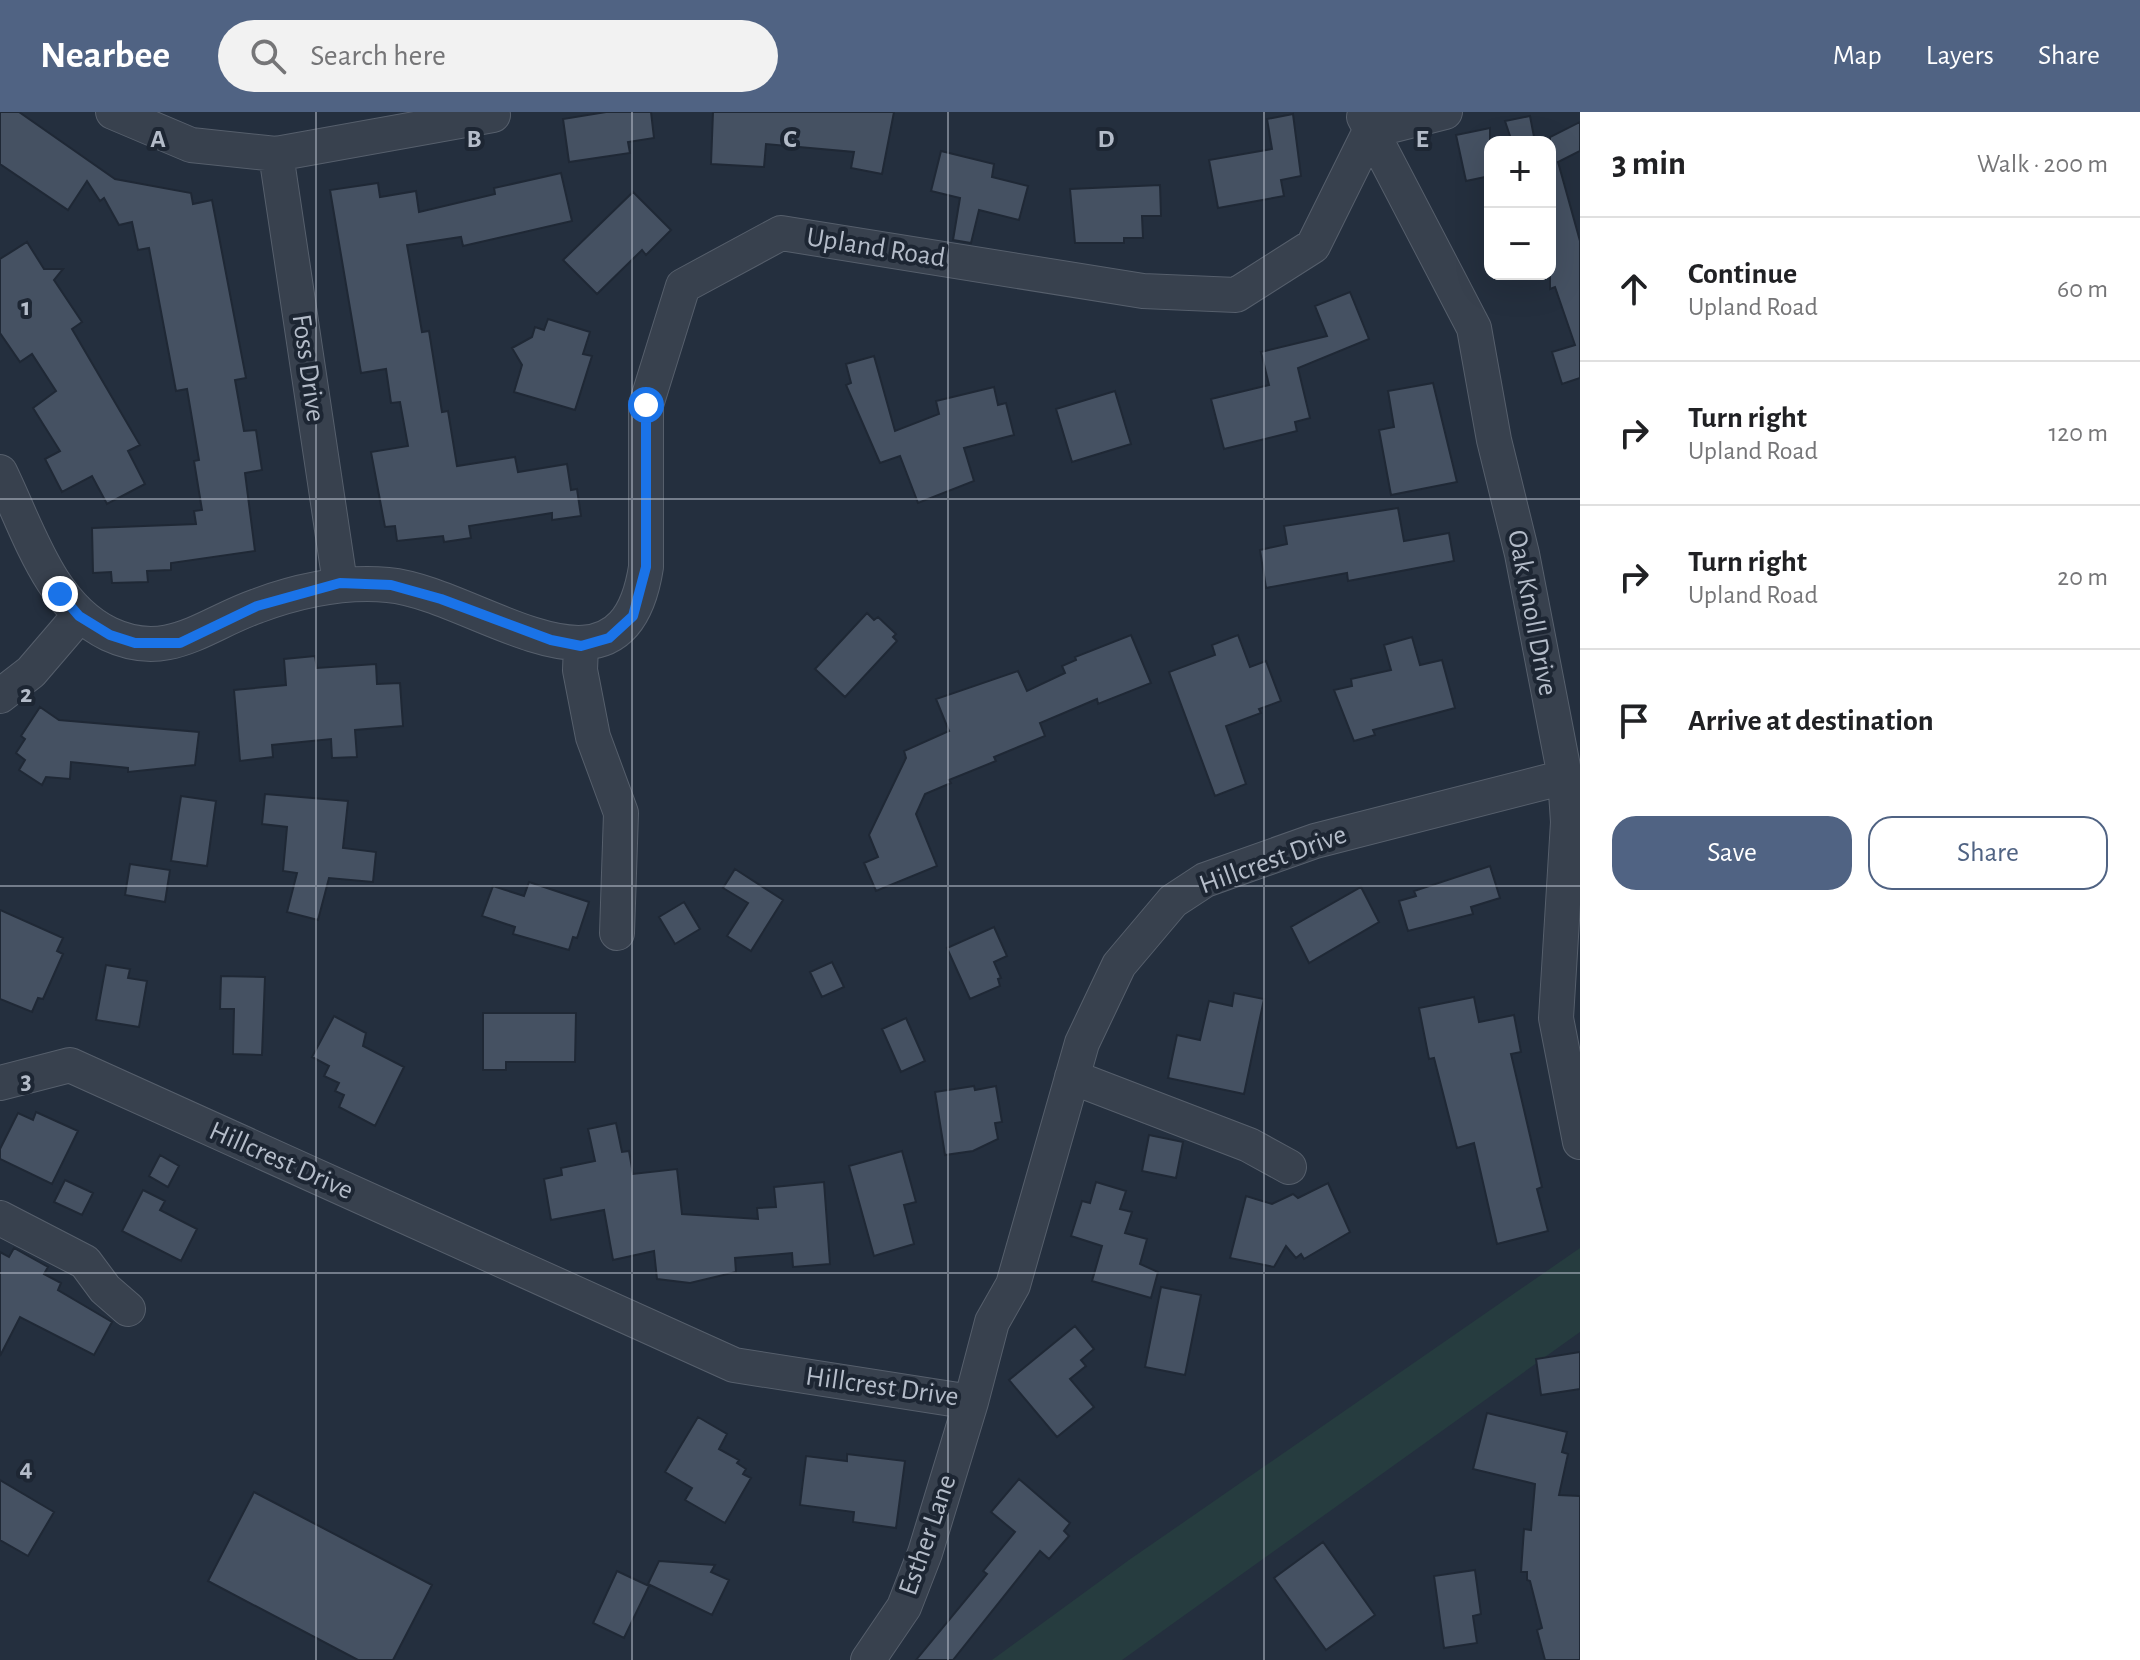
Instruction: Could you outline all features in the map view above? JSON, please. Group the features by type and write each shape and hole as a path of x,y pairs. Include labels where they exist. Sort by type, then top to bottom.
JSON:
{"street":[{"path":"113,112 191,145 276,154 493,115"},
{"path":"1366,122 1445,112"},
{"name":"Upland Road","path":"581,646 609,638 633,616 642,592 646,567 646,405 683,286 781,233 1143,291 1236,295 1313,246 1366,122"},
{"name":"Oak Knoll Drive","path":"1366,122 1474,328 1574,831 1556,1018 1580,1142"},
{"name":"Foss Drive","path":"276,154 340,583"},
{"path":"0,472 60,594 79,616 110,635 135,643 180,643 257,606 340,583 391,585 441,599 551,640 581,646 580,670 593,737 621,813 617,933"},
{"path":"0,696 31,672 79,616"},
{"name":"Hillcrest Drive","path":"0,1083 70,1065 734,1365 971,1402 992,1322 1013,1285 1082,1043 1119,965 1173,901 1205,880 1315,841 1565,777"},
{"path":"1072,1077 1249,1145 1289,1167"},
{"path":"0,1218 85,1262 105,1289 128,1309"},
{"name":"Esther Lane","path":"868,1660 904,1607 971,1402"}],"green space":[{"path":"1580,1248 1580,1332 1122,1660 992,1660 1129,1560"}],"building":[{"path":"0,112 19,112 115,179 191,193 193,204 212,200 246,378 235,380 244,431 256,430 262,470 245,473 255,551 171,563 171,570 147,571 148,582 112,583 111,572 93,573 92,528 196,524 194,511 202,510 194,461 199,460 187,389 176,391 149,248 138,250 132,222 119,225 104,198 100,201 87,181 68,210 0,164"},
{"path":"606,112 651,112 654,138 628,142 630,153 569,162 563,119"},
{"path":"713,112 894,112 882,174 851,168 854,152 766,144 764,167 711,164"},
{"path":"1293,114 1301,176 1281,180 1284,196 1218,208 1209,160 1272,149 1267,119"},
{"path":"1530,116 1534,136 1510,136 1505,121"},
{"path":"1580,122 1580,151 1558,162 1580,241 1580,378 1562,384 1552,352 1575,345 1555,287 1550,289 1550,280 1556,280 1556,136 1552,136"},
{"path":"1490,128 1490,136 1484,136 1484,177 1466,181 1456,135"},
{"path":"941,151 994,164 992,177 1028,186 1019,220 979,210 971,243 953,240 960,198 931,191"},
{"path":"561,173 572,221 463,246 461,237 407,245 422,332 429,331 442,412 448,411 457,466 515,457 518,472 567,464 571,490 577,489 581,516 552,520 552,513 469,526 471,538 444,542 443,536 397,541 395,526 385,527 371,452 408,446 400,402 391,403 386,369 361,373 330,190 378,183 380,197 416,191 419,212 495,194 494,188"},
{"path":"1160,185 1161,216 1142,216 1143,238 1124,238 1124,243 1075,243 1070,189"},
{"path":"633,192 671,230 646,255 642,250 597,294 563,260"},
{"path":"27,242 44,269 63,269 54,280 82,322 72,329 140,445 128,451 145,484 107,504 92,476 62,492 45,459 60,451 33,408 56,391 32,354 20,362 0,333 0,259"},
{"path":"1350,292 1369,339 1298,368 1310,418 1295,422 1297,431 1224,449 1211,399 1269,385 1261,352 1327,336 1315,306"},
{"path":"548,319 590,332 583,354 592,356 575,410 514,392 522,365 512,348 532,337 535,327 544,330"},
{"path":"874,356 895,431 939,414 936,401 994,387 998,405 1006,403 1014,435 964,448 974,481 918,503 900,456 880,463 846,385 851,383 846,364"},
{"path":"1433,383 1457,482 1391,495 1379,430 1394,427 1388,391"},
{"path":"1115,391 1131,444 1072,462 1056,409"},
{"path":"1398,508 1404,541 1449,533 1454,561 1348,581 1347,573 1266,588 1260,550 1287,544 1284,526"},
{"path":"867,613 874,620 878,617 896,634 893,637 897,641 845,697 815,669"},
{"path":"1131,635 1151,683 1098,704 1097,699 1040,723 1045,736 994,757 996,761 949,780 951,783 925,794 916,814 937,866 876,891 864,863 878,857 869,835 906,758 904,751 949,731 936,699 1018,671 1027,691 1065,673 1062,666 1076,660 1075,657"},
{"path":"1238,635 1250,667 1266,661 1281,701 1259,709 1261,713 1226,726 1246,784 1215,796 1169,672 1215,655 1212,645"},
{"path":"1412,637 1420,665 1442,660 1455,708 1373,730 1375,735 1354,741 1334,690 1352,686 1351,679 1391,670 1384,645"},
{"path":"315,656 317,668 376,664 377,684 400,683 403,726 355,730 357,757 332,758 331,739 272,745 273,757 240,761 234,690 286,685 284,659"},
{"path":"40,707 59,720 199,732 195,765 128,772 128,768 71,762 70,779 46,777 42,785 19,770 25,760 16,753 25,739 21,736"},
{"path":"265,794 348,801 343,848 376,852 373,882 329,878 318,920 287,912 297,873 283,871 287,827 262,824"},
{"path":"181,796 216,801 207,866 171,861"},
{"path":"130,864 170,870 165,902 125,895"},
{"path":"1490,866 1500,898 1471,907 1473,914 1408,931 1399,901 1416,896 1414,891"},
{"path":"735,869 783,900 751,951 727,936 748,903 723,888"},
{"path":"529,882 589,902 577,938 573,937 569,950 513,934 515,927 482,916 493,886 524,896"},
{"path":"1361,887 1379,922 1309,963 1291,927"},
{"path":"684,902 700,929 675,944 659,917"},
{"path":"0,910 63,938 57,951 63,954 43,999 38,998 32,1012 0,999"},
{"path":"994,927 1007,956 994,962 1001,978 998,979 1000,986 970,999 947,948"},
{"path":"832,962 844,987 822,997 810,972"},
{"path":"106,965 130,969 128,978 147,981 139,1027 96,1020"},
{"path":"221,976 265,977 262,1055 233,1054 234,1009 220,1009"},
{"path":"1234,993 1264,999 1244,1094 1168,1078 1177,1035 1200,1040 1209,1001 1232,1006"},
{"path":"1474,997 1479,1022 1514,1015 1521,1052 1511,1054 1542,1187 1537,1189 1548,1231 1497,1244 1474,1143 1457,1148 1434,1058 1429,1059 1419,1008"},
{"path":"483,1013 576,1013 575,1062 506,1062 506,1070 483,1070"},
{"path":"334,1016 366,1033 363,1046 404,1067 375,1126 339,1107 344,1095 335,1091 339,1083 324,1076 329,1066 312,1057"},
{"path":"906,1018 925,1061 901,1072 882,1029"},
{"path":"974,1086 975,1090 996,1086 1002,1122 995,1123 998,1139 973,1151 945,1155 935,1092"},
{"path":"36,1112 78,1131 52,1184 0,1159 0,1149 18,1113 33,1120"},
{"path":"616,1123 622,1152 629,1151 633,1174 677,1169 682,1214 758,1219 757,1208 776,1207 774,1187 824,1182 830,1264 793,1267 792,1253 735,1258 736,1272 690,1283 657,1279 654,1251 613,1260 604,1210 551,1220 544,1179 562,1175 561,1168 595,1161 588,1129"},
{"path":"1149,1135 1183,1142 1176,1178 1142,1171"},
{"path":"902,1151 916,1202 904,1205 914,1244 874,1256 849,1166"},
{"path":"160,1155 179,1166 168,1187 149,1176"},
{"path":"65,1180 93,1193 82,1215 54,1202"},
{"path":"1096,1182 1126,1191 1120,1209 1132,1212 1125,1233 1147,1239 1140,1264 1158,1272 1151,1298 1092,1281 1102,1246 1071,1236 1082,1201 1090,1203"},
{"path":"1328,1183 1350,1232 1304,1259 1301,1254 1296,1258 1286,1246 1274,1267 1230,1258 1246,1196 1272,1204 1293,1194 1298,1198"},
{"path":"143,1190 165,1201 160,1210 197,1229 181,1261 122,1231"},
{"path":"14,1248 48,1267 44,1274 61,1283 58,1290 112,1322 94,1355 20,1317 0,1356 0,1252 9,1257"},
{"path":"1161,1287 1201,1295 1185,1375 1145,1367"},
{"path":"1075,1326 1094,1349 1081,1360 1086,1366 1070,1379 1094,1407 1057,1437 1009,1380"},
{"path":"1580,1352 1580,1389 1541,1395 1536,1359"},
{"path":"1487,1413 1567,1432 1562,1452 1568,1454 1559,1495 1580,1496 1580,1660 1545,1660 1537,1630 1542,1628 1530,1581 1527,1580 1527,1572 1521,1572 1524,1529 1531,1530 1535,1484 1473,1469"},
{"path":"698,1417 727,1434 719,1449 739,1460 737,1463 746,1469 743,1474 751,1478 725,1523 685,1500 692,1488 665,1472"},
{"path":"847,1454 905,1461 896,1528 853,1522 854,1512 800,1505 806,1456 847,1461"},
{"path":"1019,1479 1070,1523 1064,1531 1069,1536 1049,1559 1040,1551 953,1660 916,1660 987,1574 983,1571 1015,1532 991,1512"},
{"path":"0,1480 54,1512 28,1556 0,1540"},
{"path":"254,1492 432,1585 393,1660 358,1660 208,1581"},
{"path":"1323,1542 1375,1615 1326,1650 1274,1578"},
{"path":"659,1561 715,1565 711,1572 729,1580 712,1615 648,1584"},
{"path":"1475,1570 1481,1614 1473,1616 1477,1643 1444,1648 1434,1576"},
{"path":"617,1571 649,1586 624,1638 593,1623"}],"route":[{"path":"60,594 79,616 110,635 135,643 180,643 257,606 340,583 391,585 441,599 551,640 581,646 609,638 633,616 642,592 646,567 646,405"}]}
